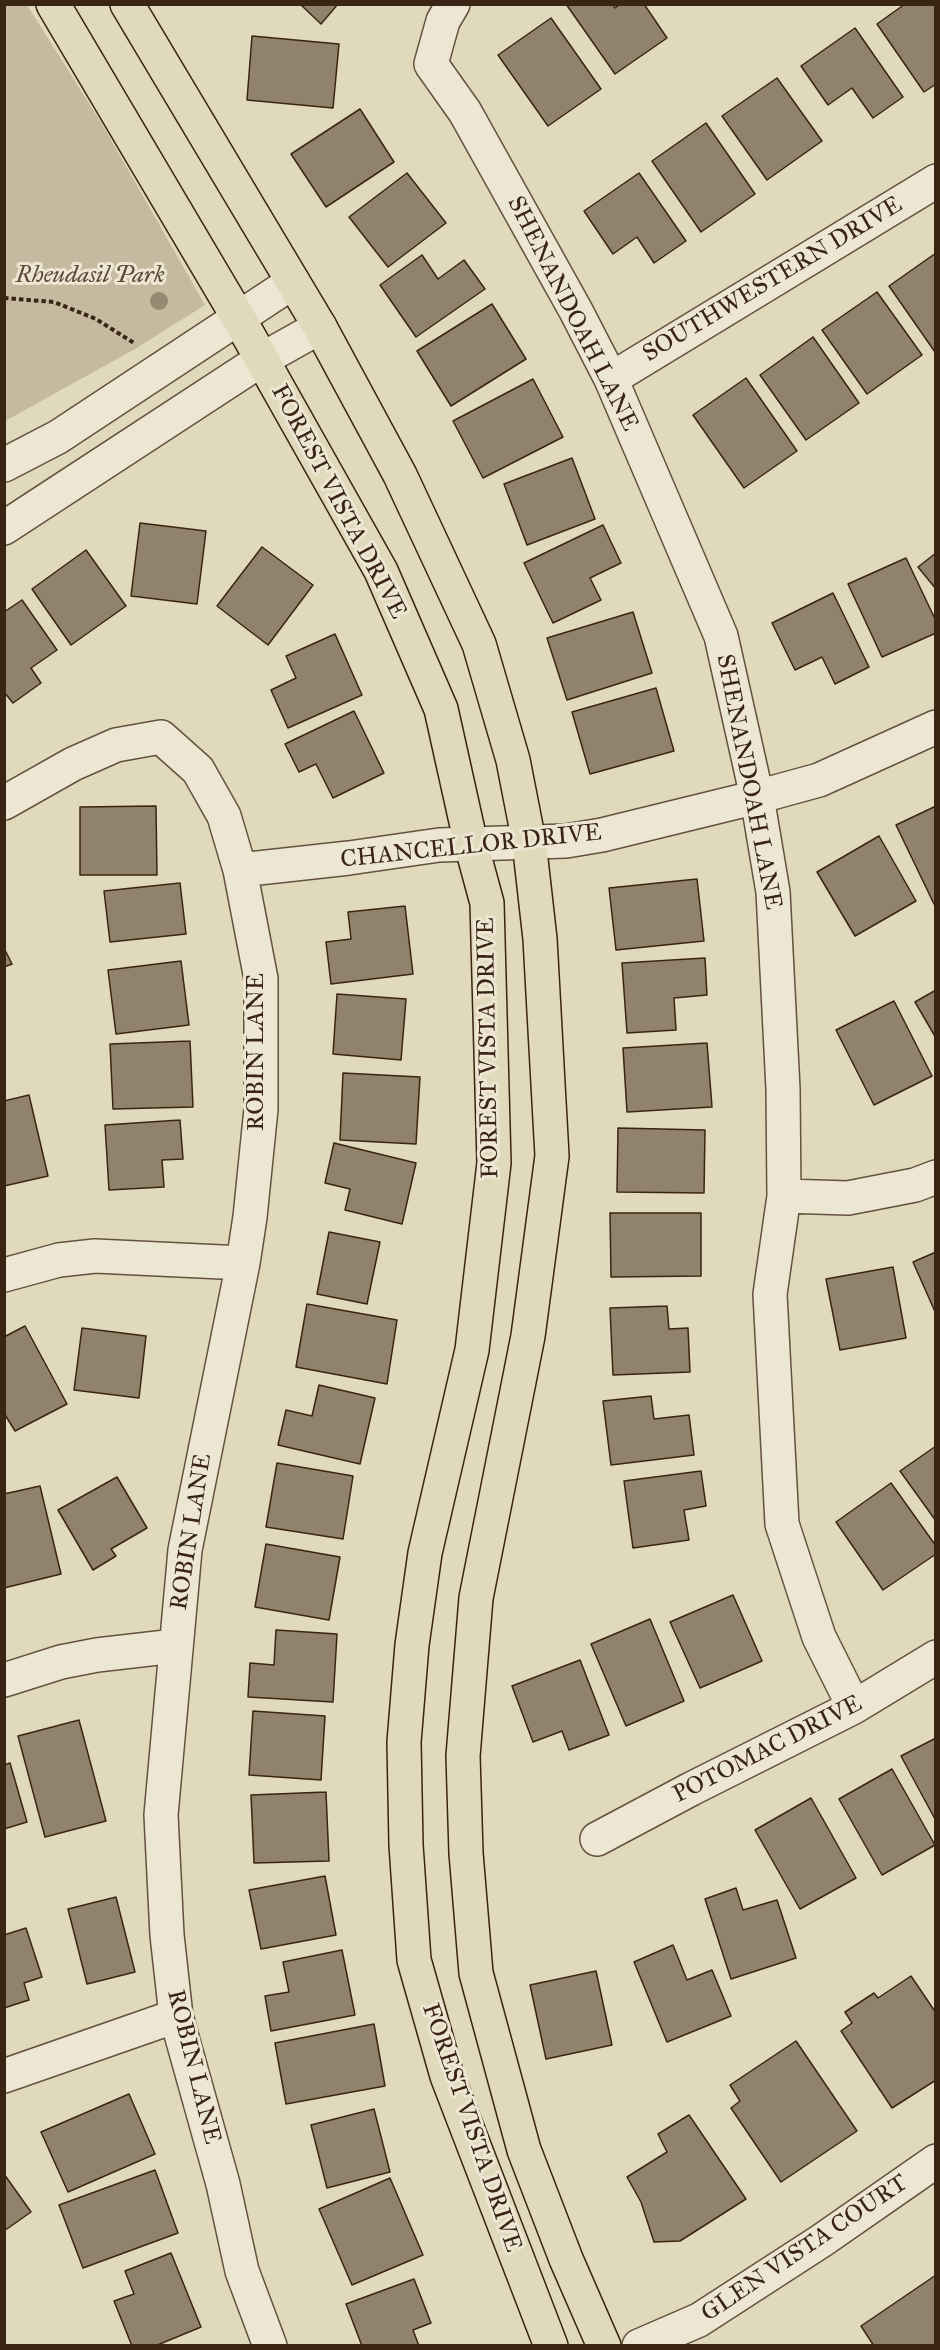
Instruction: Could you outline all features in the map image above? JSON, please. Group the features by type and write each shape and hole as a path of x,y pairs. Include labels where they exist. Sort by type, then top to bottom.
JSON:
{"main road":[{"name":"FOREST VISTA DRIVE","path":"53,4 238,317 381,571 441,709 471,844 487,903 495,1163 472,1350 425,1553 412,1645 404,1742 406,1845 414,1960 447,2076 551,2346"},
{"name":"FOREST VISTA DRIVE","path":"127,4 320,327 400,475 479,644 513,760 529,842 540,939 552,1156 528,1336 476,1598 463,1756 466,1853 476,1973 524,2150 566,2259 604,2346"}],"street":[{"name":"SHENANDOAH LANE","path":"448,13 431,64 465,112 576,311 611,379 721,636 757,797 773,891 783,1089 784,1196 770,1294 782,1524 819,1637 854,1707"},
{"name":"SOUTHWESTERN DRIVE","path":"611,379 936,181"},
{"path":"4,465 58,437 293,282"},
{"path":"4,528 261,360 320,327"},
{"name":"CHANCELLOR DRIVE","path":"240,870 350,858 439,845 566,841 602,836 819,780 936,728"},
{"name":"ROBIN LANE","path":"4,803 73,764 116,745 160,737 198,770 224,816 240,870 261,979 261,1109 243,1263 185,1550 161,1815 167,1935 176,2016 223,2184 242,2271 270,2346"},
{"path":"784,1196 848,1198 915,1185 936,1177"},
{"path":"4,1275 59,1260 95,1256 243,1263"},
{"path":"4,1680 61,1662 175,1646"},
{"name":"POTOMAC DRIVE","path":"597,1839 854,1707 936,1657"},
{"path":"4,2076 176,2016"},
{"name":"GLEN VISTA COURT","path":"639,2346 699,2320 821,2241 936,2161"}],"path":[{"path":"4,298 54,302 96,319 134,343"}],"green space":[{"name":"Rheudasil Park","path":"5,4 27,5 102,124 205,305 135,349 5,421"}],"building":[{"path":"300,4 338,4 321,24"},
{"path":"566,4 613,4 615,8 620,4 644,4 667,38 615,74"},
{"path":"905,4 936,4 936,84 924,92 877,24"},
{"path":"551,18 601,89 548,126 498,55"},
{"path":"855,28 903,97 873,118 852,88 828,105 801,66"},
{"path":"252,36 339,44 333,108 247,100"},
{"path":"777,78 822,141 767,180 722,116"},
{"path":"360,109 394,162 326,207 291,154"},
{"path":"706,123 755,194 701,232 652,161"},
{"path":"407,173 446,223 388,267 349,217"},
{"path":"639,173 686,241 654,263 637,237 613,254 584,211"},
{"path":"936,253 936,352 935,352 889,286"},
{"path":"422,255 438,279 464,260 485,289 416,337 380,285"},
{"path":"877,292 922,355 867,394 822,330"},
{"path":"492,304 526,359 451,406 417,351"},
{"path":"813,337 859,403 806,440 760,375"},
{"path":"746,378 797,451 744,488 693,415"},
{"path":"533,379 563,437 483,478 453,421"},
{"path":"572,458 595,519 527,545 504,484"},
{"path":"140,523 206,531 197,604 131,596"},
{"path":"603,525 621,563 590,578 601,600 553,623 524,563"},
{"path":"262,547 313,585 268,645 217,606"},
{"path":"86,550 126,606 71,645 32,589"},
{"path":"936,553 936,589 918,567"},
{"path":"906,558 936,621 936,633 882,657 848,584"},
{"path":"833,593 869,667 835,684 822,657 795,670 772,623"},
{"path":"22,600 57,650 31,668 41,683 13,703 4,692 4,612"},
{"path":"633,612 652,673 567,700 547,638"},
{"path":"335,634 362,695 288,728 271,690 296,678 286,656"},
{"path":"656,688 674,751 590,774 572,712"},
{"path":"354,711 384,773 333,798 316,764 299,772 285,744"},
{"path":"156,806 157,875 80,875 80,807"},
{"path":"936,806 936,904 934,904 896,825"},
{"path":"879,836 916,901 855,936 817,872"},
{"path":"697,879 704,941 616,950 609,888"},
{"path":"180,883 186,934 110,942 104,891"},
{"path":"405,906 413,974 331,984 326,942 351,939 348,912"},
{"path":"4,948 12,964 4,967"},
{"path":"705,958 707,995 674,998 676,1030 627,1033 622,963"},
{"path":"181,961 189,1025 116,1034 108,970"},
{"path":"936,990 936,1038 915,1002"},
{"path":"337,994 406,999 401,1060 333,1054"},
{"path":"894,1001 932,1076 874,1105 836,1030"},
{"path":"190,1041 193,1107 113,1109 110,1044"},
{"path":"707,1043 712,1107 627,1112 623,1048"},
{"path":"343,1073 420,1077 416,1144 340,1140"},
{"path":"29,1095 48,1176 4,1186 4,1101"},
{"path":"180,1120 183,1159 162,1160 164,1187 109,1190 105,1125"},
{"path":"618,1128 705,1130 704,1193 617,1192"},
{"path":"334,1143 416,1163 402,1224 345,1210 350,1189 325,1183"},
{"path":"610,1213 701,1213 701,1276 611,1277"},
{"path":"329,1232 380,1242 367,1304 317,1294"},
{"path":"936,1252 936,1314 913,1262"},
{"path":"893,1267 906,1338 840,1350 826,1279"},
{"path":"307,1304 397,1320 387,1384 296,1367"},
{"path":"667,1306 669,1329 688,1328 690,1372 613,1375 610,1308"},
{"path":"25,1326 67,1404 15,1431 4,1413 4,1337"},
{"path":"82,1328 146,1336 139,1398 74,1390"},
{"path":"319,1385 375,1398 360,1464 278,1445 286,1410 312,1416"},
{"path":"651,1396 654,1419 689,1415 694,1455 611,1465 603,1401"},
{"path":"936,1446 936,1521 900,1471"},
{"path":"277,1463 353,1476 343,1539 266,1527"},
{"path":"701,1471 706,1506 684,1510 689,1540 633,1548 624,1481"},
{"path":"117,1477 147,1528 111,1549 116,1556 93,1570 58,1510"},
{"path":"891,1483 936,1546 936,1554 883,1590 836,1522"},
{"path":"40,1486 61,1574 4,1588 4,1494"},
{"path":"266,1544 340,1557 329,1620 255,1607"},
{"path":"733,1595 762,1661 700,1688 670,1622"},
{"path":"650,1619 684,1701 626,1726 591,1644"},
{"path":"276,1630 337,1634 333,1702 248,1697 250,1663 274,1665"},
{"path":"580,1660 609,1735 569,1750 562,1731 533,1742 512,1686"},
{"path":"253,1711 325,1716 321,1780 249,1775"},
{"path":"79,1720 106,1821 45,1837 18,1736"},
{"path":"936,1738 936,1821 901,1756"},
{"path":"10,1763 27,1822 4,1829 4,1765"},
{"path":"892,1769 935,1845 882,1875 839,1799"},
{"path":"326,1792 329,1861 254,1863 251,1795"},
{"path":"811,1798 856,1878 800,1909 755,1830"},
{"path":"325,1876 336,1935 261,1949 249,1890"},
{"path":"736,1888 743,1910 777,1900 796,1958 731,1979 705,1899"},
{"path":"116,1897 135,1972 87,1984 68,1909"},
{"path":"26,1928 42,1977 24,1983 29,2000 4,2008 4,1935"},
{"path":"673,1945 687,1980 712,1970 731,2016 667,2042 634,1962"},
{"path":"342,1950 355,2015 271,2031 265,1996 289,1992 283,1962"},
{"path":"596,1971 612,2045 546,2059 530,1985"},
{"path":"911,1976 936,2013 936,2080 892,2108 841,2031 852,2023 845,2012 874,1993 878,1998"},
{"path":"374,2024 385,2086 286,2104 275,2043"},
{"path":"796,2041 857,2131 781,2182 731,2108 740,2101 730,2085"},
{"path":"129,2094 155,2154 68,2192 41,2132"},
{"path":"374,2109 390,2172 327,2188 311,2125"},
{"path":"689,2115 746,2199 680,2241 654,2242 641,2202 627,2177 667,2152 658,2134"},
{"path":"155,2170 178,2233 83,2268 59,2205"},
{"path":"4,2174 31,2212 4,2231"},
{"path":"390,2178 423,2255 352,2285 319,2209"},
{"path":"171,2253 201,2327 155,2346 132,2346 114,2301 134,2294 125,2271"},
{"path":"936,2275 936,2346 874,2346 861,2326"},
{"path":"414,2279 431,2323 413,2330 419,2346 362,2346 346,2304"}]}
